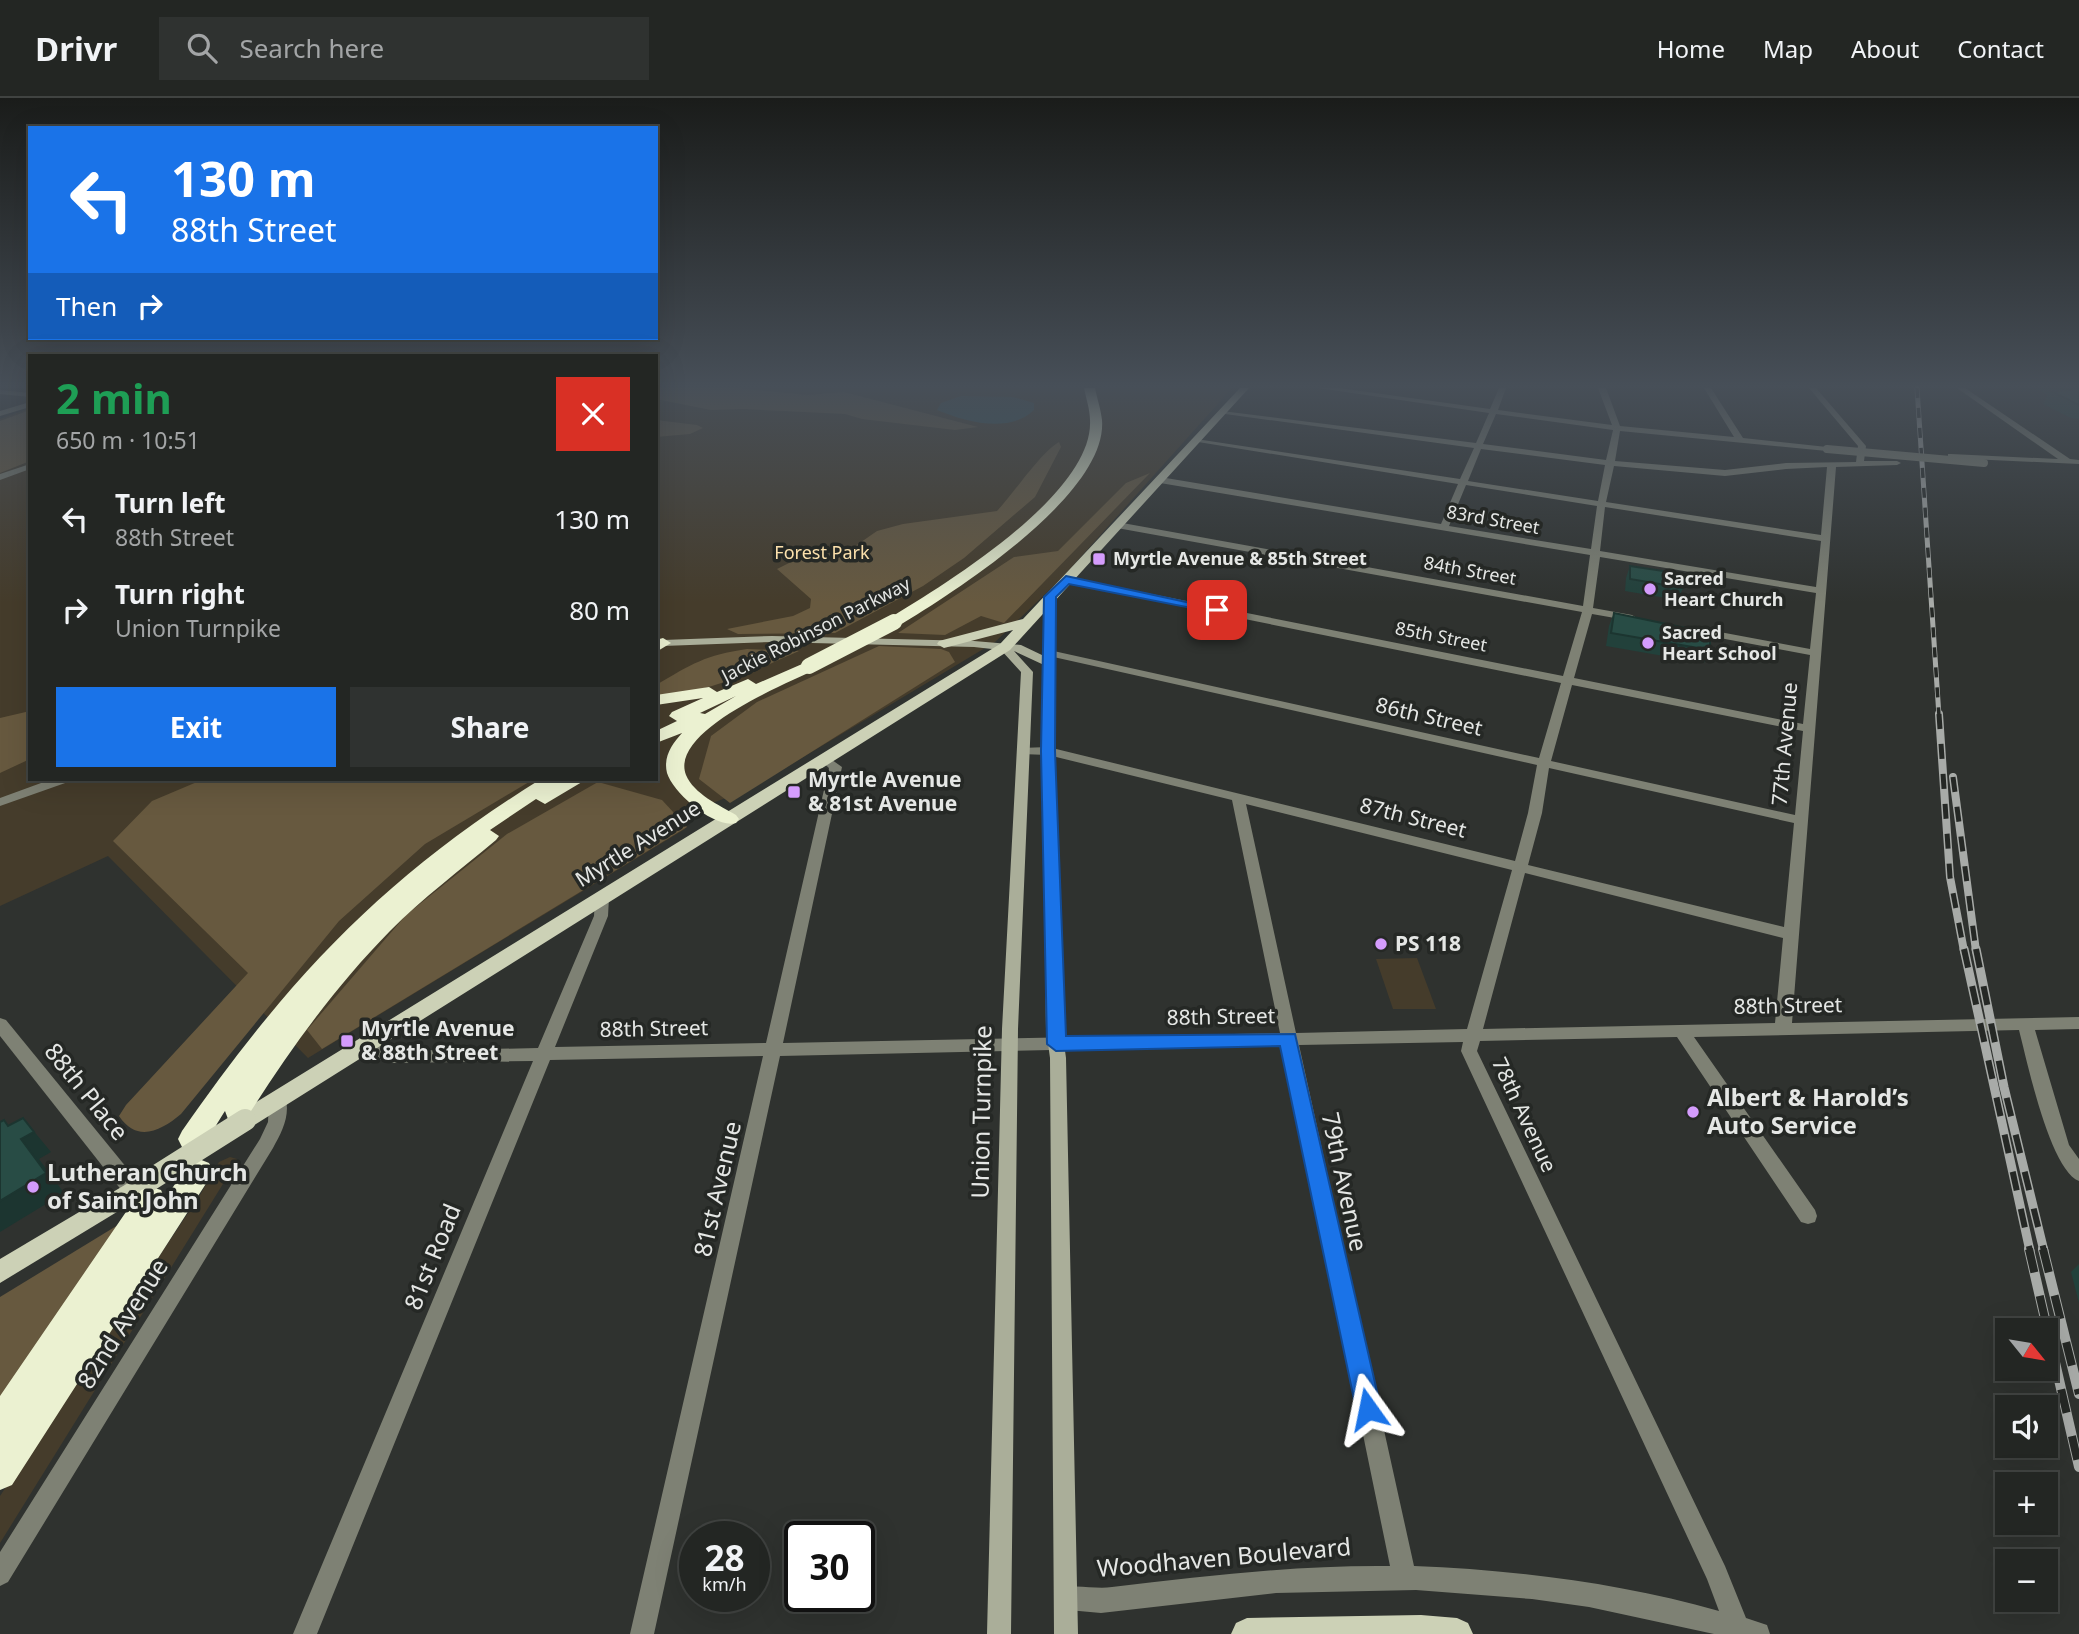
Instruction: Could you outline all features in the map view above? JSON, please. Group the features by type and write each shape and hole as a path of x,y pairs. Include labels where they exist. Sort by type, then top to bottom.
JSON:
{"highway":[{"name":"Jackie Robinson Parkway","path":"887,620 974,559 1011,529 1051,489 1072,460"},
{"name":"Jackie Robinson Parkway","path":"658,736 761,689 803,663 887,620 1000,552 1052,504 1075,476 1084,460"},
{"name":"Jackie Robinson Parkway","path":"658,725 777,670 803,663"},
{"path":"658,700 694,696 777,670"},
{"path":"729,819 693,796 683,786 676,774 675,759 681,745 701,724 761,689"},
{"path":"191,1139 263,1035 346,939 420,872 544,781"},
{"path":"516,802 551,781"},
{"path":"241,1116 304,1015 383,925 491,835 574,781"},
{"path":"0,1474 199,1171"},
{"path":"0,1425 145,1189"}],"main road":[{"name":"Myrtle Avenue","path":"0,1272 145,1189 241,1116 278,1099 1005,647 1179,460"},
{"path":"1050,597 1048,751 1068,1598 1066,1634"},
{"path":"944,644 1025,623"},
{"path":"659,645 772,639 944,644 1021,648 1049,658"},
{"path":"944,644 958,656 966,671"},
{"name":"Union Turnpike","path":"999,1634 1012,1044 1027,672 1005,647"},
{"path":"1247,1634 1421,1630 1457,1634"}],"street":[{"path":"1318,460 1827,539"},
{"path":"1444,527 1473,460"},
{"path":"1586,460 1725,473 1860,461 1897,463"},
{"name":"78th Avenue","path":"1612,460 1602,504 1588,610 1544,762 1535,813 1474,1035 1471,1056 1717,1574 1747,1631"},
{"path":"1947,460 1984,463 2079,464"},
{"path":"2029,460 2079,464"},
{"name":"77th Avenue","path":"1783,1029 1832,463"},
{"path":"0,477 28,467"},
{"name":"83rd Street","path":"1160,480 1822,591"},
{"name":"84th Street","path":"1117,526 1644,621"},
{"name":"85th Street","path":"1066,580 1809,729"},
{"path":"1684,628 1815,653"},
{"name":"86th Street","path":"1049,658 1544,762 1801,820"},
{"name":"87th Street","path":"1025,751 1048,751 1519,865 1790,934"},
{"name":"81st Avenue","path":"642,1634 836,767 825,759"},
{"path":"0,802 58,781"},
{"name":"79th Avenue","path":"1238,797 1404,1577"},
{"name":"81st Road","path":"305,1634 546,1054 600,916 602,898"},
{"name":"88th Street","path":"367,1044 382,1055 394,1057 2079,1023"},
{"name":"88th Place","path":"0,1024 145,1189"},
{"path":"2025,1024 2061,1148 2079,1173"},
{"path":"1681,1031 1808,1216"},
{"name":"82nd Avenue","path":"0,1574 267,1143 278,1118 278,1099"},
{"name":"Woodhaven Boulevard","path":"1068,1598 1101,1601 1299,1579 1404,1577 1577,1592 1747,1631"}],"green space":[{"name":"Forest Park","path":"0,460 28,460 28,781 658,781 658,460 1168,460 1061,579 995,642 740,795 708,806 696,815 685,829 308,1058 108,856 0,906"},
{"path":"1417,958 1436,1009 1393,1009 1376,959"},
{"path":"230,1157 237,1159 236,1163 0,1543 0,1496 200,1195 219,1162"}],"shaded area":[{"path":"0,460 28,460 28,462 0,473"},
{"path":"1039,460 1054,460 1035,497 964,558 923,586 835,633 738,634 727,629 793,616 810,608 811,599 777,569 795,560 851,549 877,531 903,524 997,511"},
{"path":"1150,473 1004,623 981,616 945,635 898,633 1014,557 1058,551 1126,483"},
{"path":"879,646 941,649 949,652 955,662 730,803 699,779 711,736 757,702"},
{"path":"747,649 799,651 712,686 658,696 658,684 690,666 720,654"},
{"path":"28,711 28,760 0,773 0,718"},
{"path":"199,781 531,781 425,844 339,921 181,1114 157,1129 141,1132 126,1124 119,1116 126,1105 248,973 113,841 152,801"},
{"path":"598,782 662,800 687,827 322,1049 307,1030 406,915 507,834"},
{"path":"118,1225 0,1399 0,1297"}],"building":[{"path":"1630,566 1683,574 1683,588 1630,579"},
{"path":"1614,613 1710,633 1710,650 1611,633"},
{"path":"23,1118 34,1132 21,1139 46,1173 0,1201 0,1122 4,1120 8,1126"}],"railway":[{"path":"1922,460 1939,716"},
{"path":"1939,714 1950,877 1964,951"},
{"path":"1953,777 1976,951"},
{"path":"1964,949 2030,1251"},
{"path":"1976,949 2004,1087 2044,1251"},
{"path":"2029,1249 2079,1467"},
{"path":"2043,1249 2079,1394"}],"place":[{"name":"Myrtle Avenue & 85th Street","path":"1099,559"},
{"name":"Sacred Heart Church","path":"1650,589"},
{"name":"Sacred Heart School","path":"1648,643"},
{"name":"Myrtle Avenue & 81st Avenue","path":"794,792"},
{"name":"PS 118","path":"1381,944"},
{"name":"Myrtle Avenue & 88th Street","path":"347,1041"},
{"name":"Albert & Harold’s Auto Service","path":"1693,1112"},
{"name":"Lutheran Church of Saint John","path":"33,1187"}],"route":[{"path":"1217,610 1066,580 1050,597 1048,751 1056,1044 1288,1039 1368,1409"}]}
